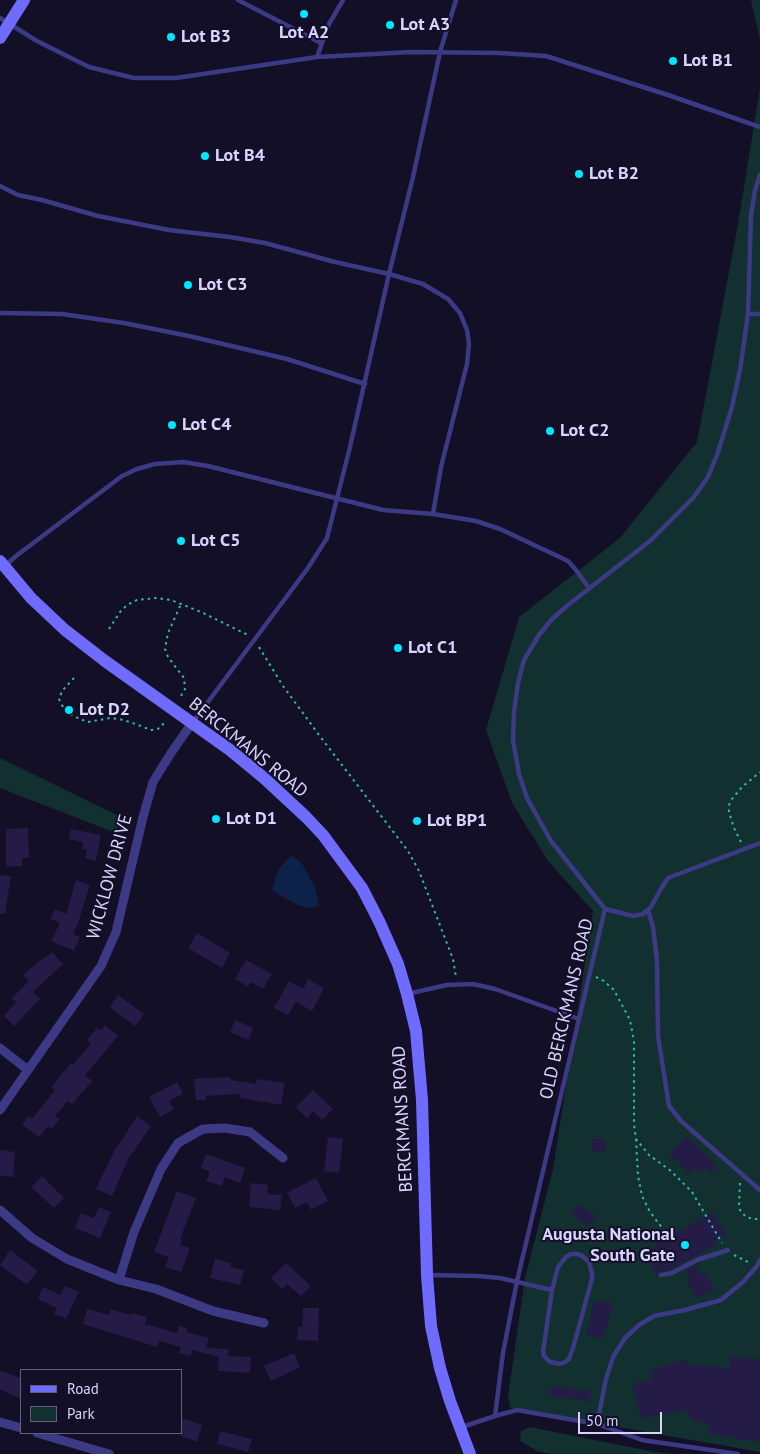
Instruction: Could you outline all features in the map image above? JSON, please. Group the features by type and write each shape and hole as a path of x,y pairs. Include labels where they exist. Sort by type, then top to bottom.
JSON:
{"main road":[{"path":"0,38 5,21 24,0"},
{"name":"BERCKMANS ROAD","path":"2,566 64,630 264,778 306,816 323,835 362,888 398,964 416,1031 422,1100 426,1275 431,1326 438,1360 450,1401 470,1454"}],"street":[{"name":"WICKLOW DRIVE","path":"0,1110 101,966 116,932 142,817 153,782 192,723"},
{"path":"0,1048 28,1070"},
{"path":"119,1280 134,1232 161,1168 178,1143 203,1129 225,1128 250,1132 283,1158"},
{"path":"0,1210 32,1238 68,1259 119,1280 156,1289 213,1311 264,1323"},
{"path":"0,1422 20,1428"},
{"path":"40,1434 109,1454"}],"lane":[{"path":"238,0 321,44"},
{"path":"317,57 328,24 343,0"},
{"path":"192,723 308,568 326,538 338,500 440,52 456,0"},
{"path":"5,21 37,41 89,67 134,78 176,78 317,57 411,52 500,53 546,56 760,127"},
{"name":"OLD BERCKMANS ROAD","path":"495,1416 503,1353 517,1281 605,909 551,841 527,798 519,774 513,740 518,683 524,660 539,635 552,619 671,522 693,498 708,477 732,407 740,370 748,314 751,216 755,190 760,175"},
{"path":"0,186 18,195 98,216 169,230 265,243 389,274 423,284 448,299 460,313 468,337 467,364 441,467 433,514"},
{"path":"0,313 62,314 133,325 287,358 365,384"},
{"path":"748,314 760,314"},
{"path":"2,566 122,476 155,464 183,462 208,466 383,510 433,514 476,521 525,540 568,562 589,588"},
{"path":"605,909 633,916 643,914 651,907 668,878 760,843"},
{"path":"648,910 653,928 656,961 658,1036 670,1106 681,1121 760,1190"},
{"path":"407,994 457,983 473,984 495,988 579,1019"},
{"path":"661,1275 672,1273 698,1260 728,1250"},
{"path":"576,1254 581,1255 589,1262 592,1279 573,1348 569,1359 560,1364 550,1362 544,1356 552,1290 558,1267 566,1257 576,1254"},
{"path":"597,1424 610,1364 625,1338 639,1324 654,1316 692,1309 721,1300 743,1282 758,1266 760,1260"},
{"path":"426,1275 478,1276 517,1281 552,1290"},
{"path":"460,1428 517,1410 597,1424 642,1440 738,1454"}],"path":[{"path":"109,629 127,605 137,600 156,598 171,600 181,604 221,621 255,639 283,686 408,851 419,871 453,960 457,983"},
{"path":"181,604 165,640 165,649 168,657 184,678 185,689 181,696"},
{"path":"74,678 62,691 59,699 64,709 80,719 88,722 110,718 119,719 151,730 158,729 164,724"},
{"path":"750,847 742,843 734,828 729,805 742,787 760,772"},
{"path":"590,974 604,981 614,990 630,1020 634,1041 634,1124 638,1176 642,1196 650,1212 666,1233"},
{"path":"636,1139 649,1155 692,1192 720,1240 728,1250 737,1257 758,1266"},
{"path":"741,1173 740,1210 746,1217 754,1220 760,1219"}],"green space":[{"path":"751,0 760,0 760,40"},
{"path":"760,88 760,1452 510,1408 508,1396 525,1278 553,1169 593,911 548,861 512,803 486,730 519,617 620,538 697,442 738,224"},
{"path":"0,758 121,817 116,833 0,788"},
{"path":"530,1427 655,1452 674,1454 553,1454 539,1452 520,1441 521,1431"}],"water":[{"path":"292,855 303,865 315,887 319,905 312,908 300,906 272,889 279,868"}],"building":[{"path":"28,828 29,858 22,858 22,866 6,867 6,829"},
{"path":"71,829 101,835 96,861 85,858 87,850 82,849 83,842 69,839"},
{"path":"0,875 11,876 5,914 0,914"},
{"path":"76,880 90,885 73,934 80,937 74,951 51,941 60,923 50,919 55,909 66,914"},
{"path":"197,933 230,953 222,968 188,948"},
{"path":"52,952 63,964 33,992 40,999 14,1026 4,1016 16,1002 12,998 29,981 23,975"},
{"path":"246,960 272,974 263,989 250,982 248,987 235,979"},
{"path":"308,979 324,988 312,1011 296,1002 288,1015 274,1008 289,981 303,989"},
{"path":"118,995 144,1014 135,1026 110,1007"},
{"path":"235,1020 253,1028 248,1040 230,1032"},
{"path":"105,1025 118,1036 85,1075 92,1081 72,1104 68,1101 55,1116 60,1119 52,1129 48,1126 39,1137 22,1125 29,1116 32,1119 55,1090 51,1087 91,1043 87,1040 97,1028 101,1030"},
{"path":"231,1077 231,1080 256,1084 257,1079 285,1083 281,1105 240,1098 241,1094 206,1096 206,1100 196,1100 194,1079"},
{"path":"177,1082 183,1094 169,1101 174,1109 160,1117 149,1097"},
{"path":"313,1090 333,1109 322,1120 313,1111 307,1118 296,1107"},
{"path":"137,1116 151,1126 131,1153 112,1196 96,1189 112,1155"},
{"path":"687,1136 717,1167 710,1174 703,1167 698,1172 695,1168 689,1174 669,1153"},
{"path":"328,1137 343,1139 339,1173 324,1171"},
{"path":"592,1139 605,1139 605,1152 592,1152"},
{"path":"0,1150 15,1152 13,1177 0,1176"},
{"path":"206,1154 245,1168 240,1183 225,1177 222,1186 206,1181 210,1172 201,1168"},
{"path":"42,1176 64,1198 54,1208 31,1187"},
{"path":"316,1178 328,1201 311,1210 307,1202 295,1208 287,1193"},
{"path":"251,1183 268,1185 267,1194 282,1195 280,1210 249,1207"},
{"path":"177,1191 196,1198 180,1239 182,1240 180,1245 190,1248 181,1272 165,1267 169,1257 154,1252"},
{"path":"580,1204 596,1216 588,1226 572,1214"},
{"path":"99,1207 111,1212 100,1238 75,1228 81,1213 94,1218"},
{"name":"Augusta National South Gate","path":"713,1212 726,1235 715,1241 717,1244 671,1269 659,1272 657,1276 645,1254 655,1249 653,1246"},
{"path":"10,1250 38,1271 27,1285 0,1265"},
{"path":"215,1259 231,1263 230,1267 244,1270 240,1285 210,1278"},
{"path":"286,1263 311,1286 301,1296 287,1284 282,1289 271,1278"},
{"path":"695,1265 701,1275 705,1273 714,1289 697,1298 687,1282 691,1280 685,1271"},
{"path":"65,1286 79,1292 66,1319 54,1314 57,1308 38,1299 43,1287 60,1295"},
{"path":"595,1300 613,1304 603,1339 586,1335"},
{"path":"303,1308 319,1308 318,1341 297,1340 298,1327 302,1327"},
{"path":"87,1309 109,1315 110,1309 147,1317 145,1324 177,1333 179,1326 187,1328 186,1332 209,1338 206,1348 229,1349 228,1356 251,1357 250,1373 218,1371 219,1357 192,1350 191,1356 179,1353 181,1347 159,1341 157,1347 83,1324"},
{"path":"294,1353 300,1367 271,1381 264,1366"},
{"path":"731,1356 760,1360 760,1442 708,1434 710,1423 694,1421 686,1410 642,1419 632,1384 652,1379 650,1370 687,1359 689,1368 700,1364 729,1369"},
{"path":"0,1371 20,1378 20,1399 0,1389"},
{"path":"552,1386 591,1391 590,1401 550,1396"},
{"path":"182,1418 202,1425 197,1442 181,1436"},
{"path":"220,1431 252,1439 248,1452 217,1444"}],"place":[{"name":"Lot A2","path":"304,14"},
{"name":"Lot A3","path":"390,25"},
{"name":"Lot B3","path":"171,37"},
{"name":"Lot B1","path":"673,61"},
{"name":"Lot B4","path":"205,156"},
{"name":"Lot B2","path":"579,174"},
{"name":"Lot C3","path":"188,285"},
{"name":"Lot C4","path":"172,425"},
{"name":"Lot C2","path":"550,431"},
{"name":"Lot C5","path":"181,541"},
{"name":"Lot C1","path":"398,648"},
{"name":"Lot D2","path":"69,710"},
{"name":"Lot D1","path":"216,819"},
{"name":"Lot BP1","path":"417,821"},
{"name":"Augusta National South Gate","path":"685,1245"}]}
